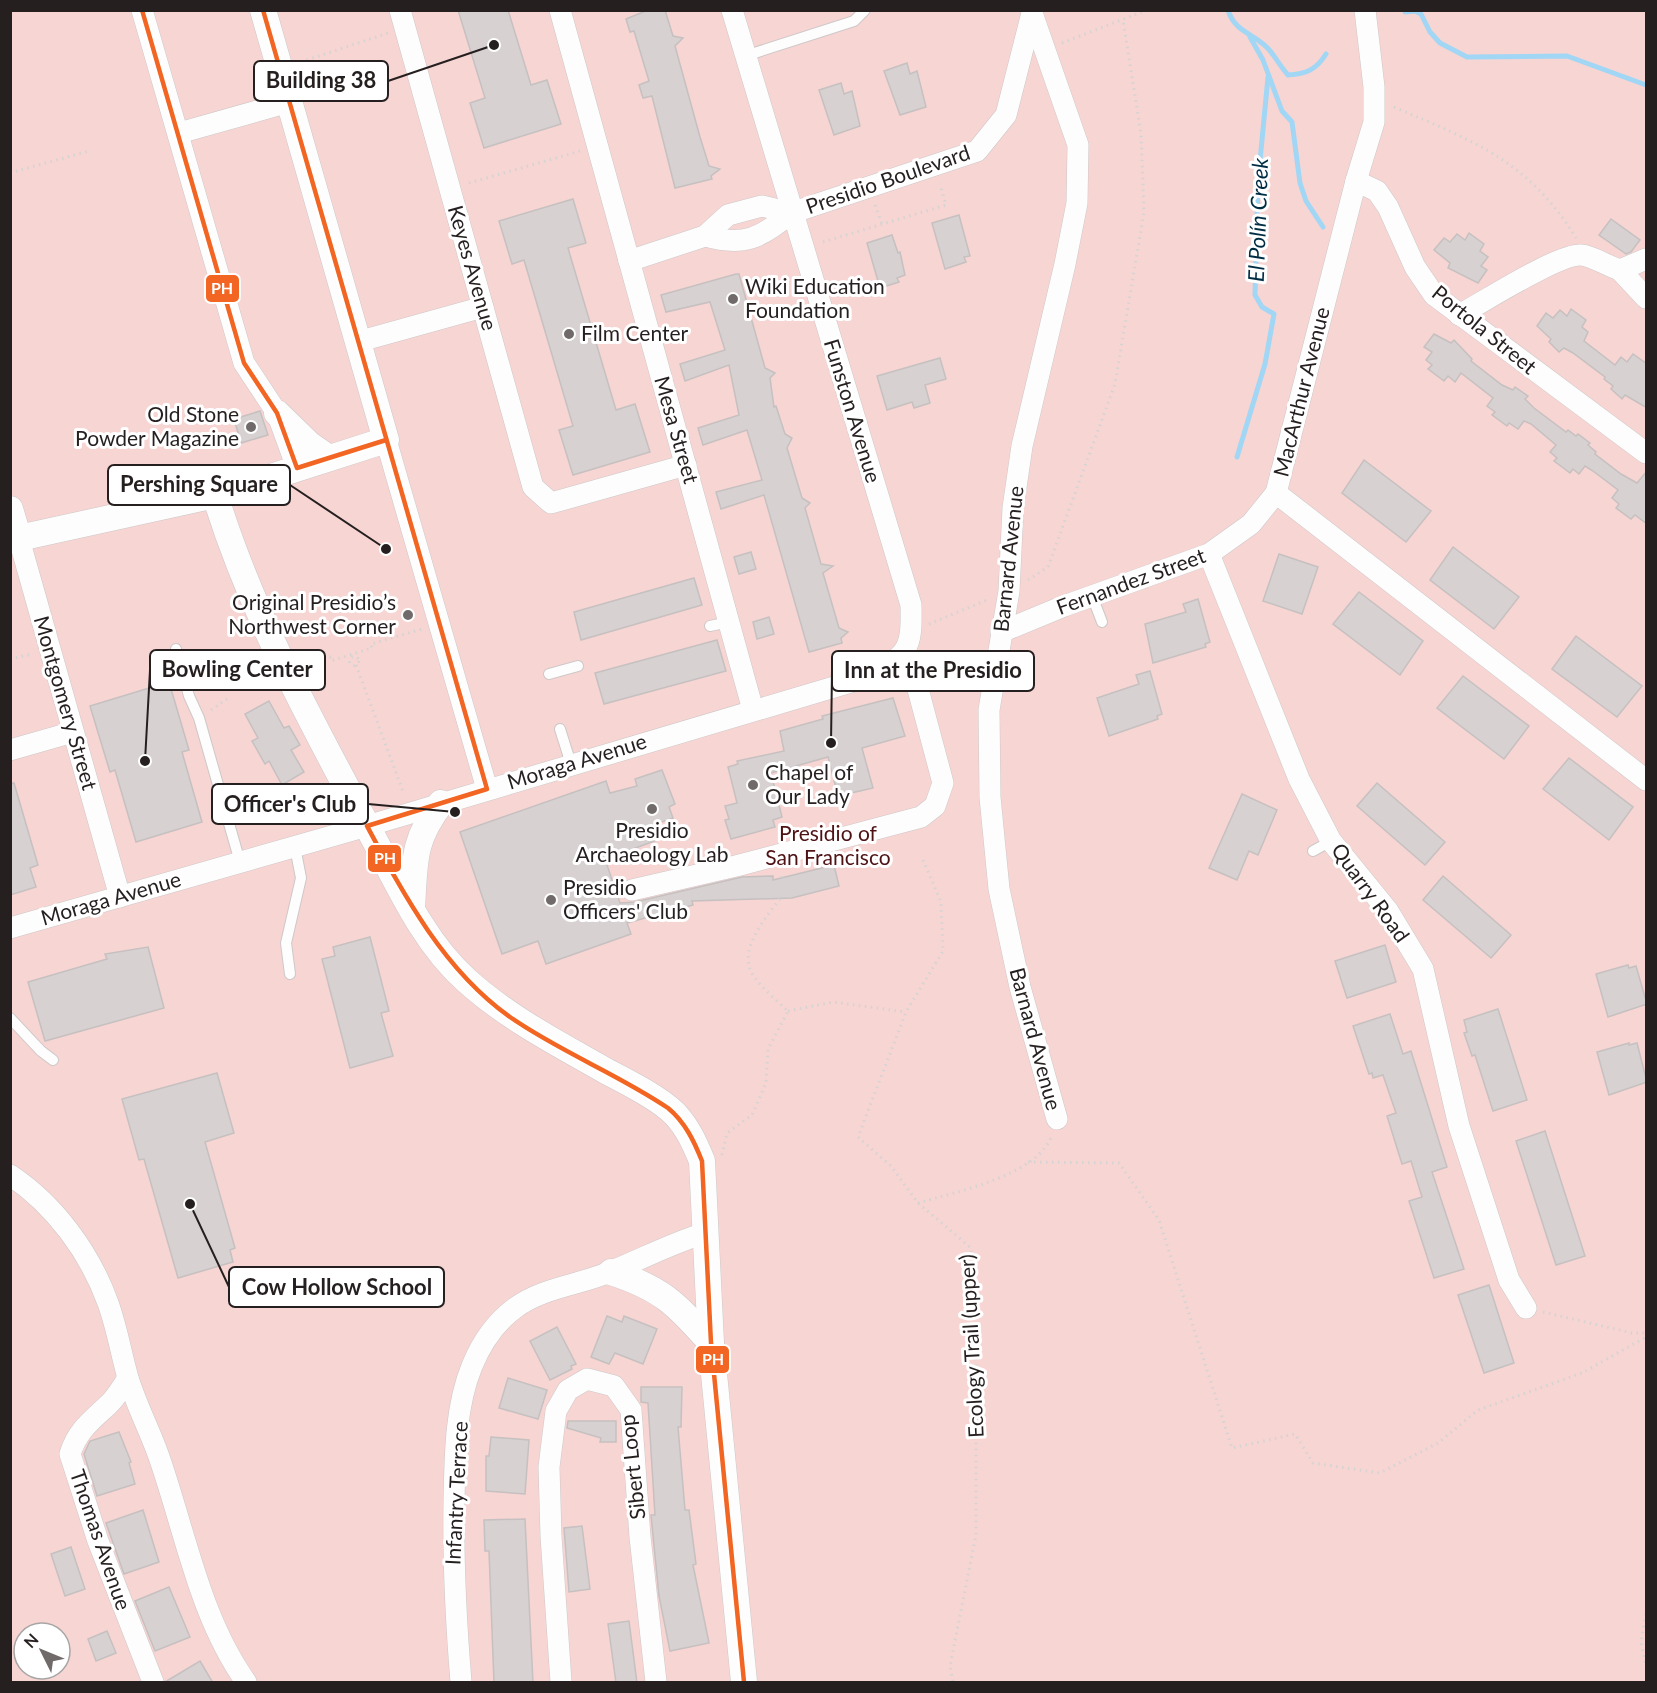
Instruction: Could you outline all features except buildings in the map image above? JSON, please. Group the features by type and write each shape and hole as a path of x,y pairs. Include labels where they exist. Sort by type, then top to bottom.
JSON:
{"street":[{"path":"142,10 243,363 277,414 310,445 329,458"},
{"path":"263,10 487,789"},
{"name":"Keyes Avenue","path":"400,10 533,487 551,502 686,465"},
{"name":"Mesa Street","path":"560,10 686,465 720,624 753,710"},
{"name":"Funston Avenue","path":"732,10 791,213 911,605 911,632 907,647 899,659"},
{"name":"MacArthur Avenue","path":"1365,10 1374,87 1374,122 1356,181 1276,493 1647,780"},
{"name":"Presidio Boulevard","path":"629,261 705,236 731,243 769,231 791,213 977,151 1006,115 1032,12"},
{"name":"Barnard Avenue","path":"1032,12 1078,145 1077,203 1022,446 1013,508 1009,591 989,710 990,796 999,889 1020,987 1057,1119"},
{"path":"179,133 290,102"},
{"name":"Portola Street","path":"1356,181 1377,191 1388,207 1415,267 1434,295 1647,453"},
{"path":"1459,315 1543,268 1573,256 1588,257 1620,270 1647,298"},
{"path":"1620,270 1647,259"},
{"path":"357,342 483,307"},
{"path":"277,414 297,468"},
{"path":"15,539 216,495 386,440"},
{"name":"Fernandez Street","path":"1001,632 1209,554 1251,524 1276,493"},
{"path":"216,495 251,597 285,670 412,908 445,957 464,979 510,1017 631,1085 674,1113 690,1134 702,1161 705,1182 705,1233 711,1343 744,1683"},
{"name":"Montgomery Street","path":"10,509 15,539 51,632 64,679 74,732 120,897"},
{"name":"Quarry Road","path":"1209,554 1299,779 1322,846 1388,911 1424,969 1459,1126 1509,1280 1526,1308"},
{"path":"632,890 779,855 827,835 921,817 935,806 943,783 915,678 899,659"},
{"name":"Moraga Avenue","path":"10,928 367,826 871,676 899,659"},
{"path":"10,750 74,732"},
{"path":"412,908 416,856 421,832 441,803"},
{"path":"10,1175 50,1208 87,1260 108,1304 128,1378 158,1454 200,1588 233,1664 246,1683"},
{"name":"Infantry Terrace","path":"461,1683 453,1584 455,1457 462,1407 471,1368 482,1345 515,1308 564,1286 611,1272 657,1250 705,1233"},
{"path":"611,1272 639,1281 662,1293 686,1314 711,1343"},
{"name":"Thomas Avenue","path":"128,1378 110,1403 87,1423 74,1440 70,1454 98,1541 153,1683"},
{"name":"Sibert Loop","path":"561,1683 551,1536 549,1467 556,1411 568,1390 587,1379 614,1386 631,1410 640,1537 656,1683"}],"lane":[{"path":"745,56 854,21 865,10"},
{"path":"1092,596 1102,622"},
{"path":"176,649 189,696 199,718 240,862"},
{"path":"549,674 578,666"},
{"path":"560,729 571,764"},
{"path":"290,974 286,943 301,878 295,847"},
{"path":"10,1018 41,1051 53,1059"}],"path":[{"path":"1060,44 1147,10"},
{"path":"911,632 1009,591 1048,567 1115,384 1144,212 1141,134 1123,20"},
{"path":"290,65 387,33"},
{"path":"1412,114 1490,149 1530,179 1559,210 1588,257"},
{"path":"450,189 598,146"},
{"path":"10,173 89,151"},
{"path":"823,242 946,205 940,184"},
{"path":"875,203 882,225"},
{"path":"285,670 330,657 331,661 352,655 372,648 371,644 438,624"},
{"path":"352,655 350,663 356,665 404,794"},
{"path":"199,718 227,699"},
{"path":"779,855 783,895 753,937 749,954 753,976 788,1011"},
{"name":"Ecology Trail (upper)","path":"923,860 941,902 943,951 906,1012 858,1137 891,1166 918,1203 971,1248 976,1372 976,1535 950,1666 953,1683"},
{"path":"788,1011 833,1002 906,1012"},
{"path":"705,1182 719,1170 727,1133 752,1115 766,1083 768,1049 788,1011"},
{"name":"Barnard Avenue","path":"918,1203 999,1179 1028,1162 1049,1144 1057,1119"},
{"path":"1028,1162 1119,1163 1159,1220 1232,1448 1295,1434 1313,1462 1380,1473 1438,1443 1478,1410 1582,1373 1647,1337"},
{"path":"1526,1308 1632,1333 1647,1333"},
{"path":"1647,1614 1641,1642 1647,1666"}],"green space":[{"name":"Presidio of San Francisco","path":"11,11 1646,11 1646,1682 11,1682"}],"waterway":[{"name":"El Polín Creek","path":"1228,10 1236,24 1266,46 1288,75 1310,70 1326,54"},
{"name":"El Polín Creek","path":"1405,12 1415,11 1421,14 1430,32 1440,43 1467,57 1567,56 1646,85"},
{"name":"El Polín Creek","path":"1250,37 1263,60 1282,111 1292,122 1300,183 1306,201 1323,227"},
{"name":"El Polín Creek","path":"1237,457 1265,364 1274,314 1262,307 1255,295 1258,182 1268,77"}],"transit line":[{"name":"PH","path":"142,10 244,363 277,413 297,468 386,440"},
{"name":"PH","path":"263,10 487,789 367,826 428,930 446,955 486,998 529,1030 629,1084 668,1108 684,1126 699,1154 702,1161 711,1343 744,1682"}],"place":[{"name":"Building 38","path":"494,45"},
{"name":"Wiki Education Foundation","path":"733,299"},
{"name":"Film Center","path":"569,334"},
{"name":"Old Stone Powder Magazine","path":"251,427"},
{"name":"Pershing Square","path":"386,549"},
{"name":"Original Presidio’s Northwest Corner","path":"408,615"},
{"name":"Inn at the Presidio","path":"831,743"},
{"name":"Bowling Center","path":"145,761"},
{"name":"Chapel of Our Lady","path":"753,785"},
{"name":"Presidio Archaeology Lab","path":"652,809"},
{"name":"Officer's Club","path":"455,812"},
{"name":"Presidio Officers' Club","path":"551,900"},
{"name":"Cow Hollow School","path":"190,1204"}]}
